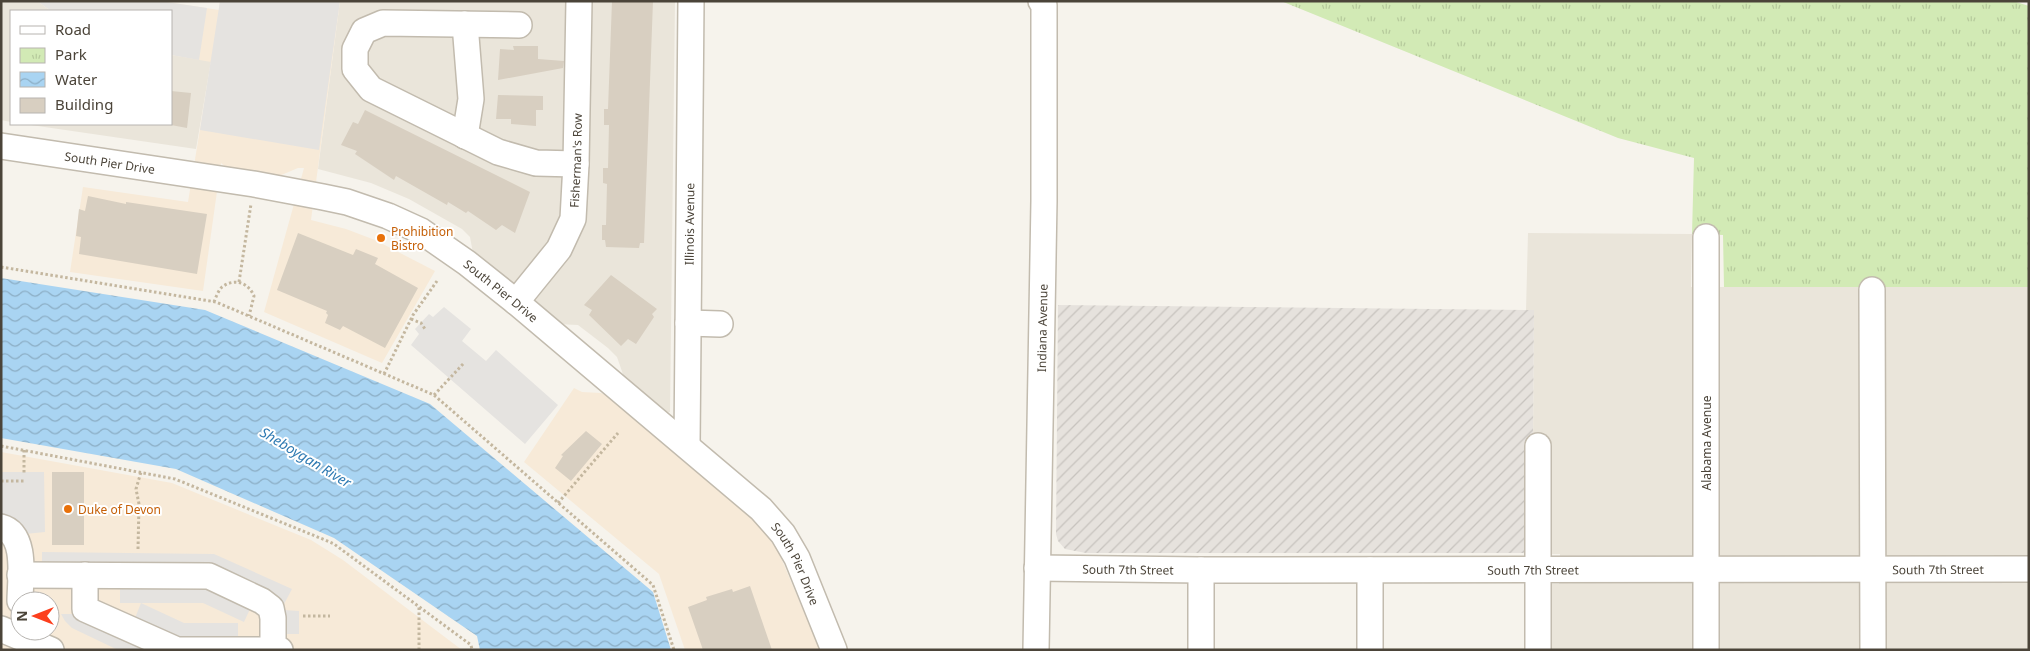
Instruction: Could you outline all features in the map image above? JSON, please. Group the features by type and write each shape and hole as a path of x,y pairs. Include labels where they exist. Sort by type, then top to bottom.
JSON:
{"street":[{"name":"Fisherman's Row","path":"516,302 557,252 570,228 575,209 579,1"},
{"name":"Illinois Avenue","path":"687,445 691,1"},
{"name":"Indiana Avenue","path":"1036,650 1044,200 1043,3"},
{"path":"519,25 383,23 364,32 355,49 355,69 372,88 498,152 536,163 576,164"},
{"path":"465,24 471,99 465,136"},
{"name":"South Pier Drive","path":"1,146 254,184 347,202 388,216 421,231 467,262 516,302 761,509 783,534 797,558 834,650"},
{"name":"Alabama Avenue","path":"1706,237 1706,650"},
{"path":"1872,290 1873,650"},
{"path":"688,323 720,324"},
{"path":"1538,446 1538,650"},
{"path":"1,527 11,532 17,541 20,553 20,591"},
{"name":"South 7th Street","path":"1037,568 1201,570 2029,569"},
{"path":"1201,570 1201,650"},
{"path":"1370,570 1370,650"},
{"path":"20,575 209,576 262,601 271,608 273,613 273,649"},
{"path":"85,575 85,609 177,650 280,650"},
{"path":"5,630 37,647"}],"path":[{"path":"239,282 254,184"},
{"path":"1,267 214,302 434,395 653,585 674,650"},
{"path":"384,374 410,319 437,281"},
{"path":"214,302 223,286 239,282 248,286 254,296 249,316"},
{"path":"410,319 421,323 425,329"},
{"path":"434,395 464,363"},
{"path":"558,503 618,433"},
{"path":"1,446 175,479 334,544 471,645 472,650"},
{"path":"24,450 24,474"},
{"path":"138,549 139,504 136,489 141,472"},
{"path":"1,481 24,482"},
{"path":"419,606 419,650"},
{"path":"304,616 330,616"}],"shaded area":[{"path":"1,1 37,1 50,10 10,10 10,122 1,120"},
{"path":"37,1 160,1 219,10 220,1 340,1 311,220 346,229 375,240 435,271 382,363 264,312 304,168 298,168 279,176 228,169 221,163 203,291 70,272 83,187 188,202 211,62 172,55 172,10 50,10"},
{"path":"37,1 160,1 207,8 199,60 172,55 172,10 50,10"},
{"path":"220,1 340,1 319,150 200,130"},
{"path":"340,1 675,1 670,412 666,413 626,383 617,357 608,348 578,325 557,324 473,253 470,237 462,229 409,199 371,183 318,169"},
{"path":"172,55 211,61 196,149 31,125 172,125"},
{"path":"1528,233 1692,234 1691,287 2029,287 2029,650 1208,650 1208,648 1546,648 1546,584 1559,584 1560,554 1541,554 1533,444 1534,310 1526,310"},
{"path":"1058,305 1534,310 1532,553 1086,553 1065,549 1058,541 1056,534"},
{"path":"444,307 471,329 462,341 486,361 496,350 558,405 525,444 411,345 419,334 415,329 429,314 433,317"},
{"path":"574,388 582,392 601,393 610,397 760,525 779,553 820,650 685,650 659,574 524,462"},
{"path":"1,452 172,483 311,540 343,560 462,650 1,650"},
{"path":"1,472 44,472 45,532 25,534 2,517"},
{"path":"42,552 214,554 292,589 283,606 284,610 299,611 299,634 264,634 260,614 251,607 244,622 203,603 120,603 120,586 42,586"},
{"path":"97,600 135,618 141,603 184,623 238,623 238,640 262,650 118,650 72,628 61,614 76,614"}],"green space":[{"path":"1281,1 2013,1 2029,6 2029,287 1724,287 1723,235 1692,234 1694,158 1618,138"}],"water":[{"name":"Sheboygan River","path":"1,278 205,310 430,404 653,592 671,650 480,650 477,636 334,538 176,469 1,438"}],"building":[{"path":"612,1 653,1 644,243 640,243 639,248 606,247 605,240 602,240 602,225 606,225 607,184 603,183 603,168 608,168 609,125 604,125 604,109 608,109"},
{"path":"513,46 538,46 538,59 564,61 563,68 498,80 500,49 514,50"},
{"path":"172,91 191,93 187,128 171,125"},
{"path":"498,95 543,96 543,110 536,110 536,126 511,124 511,119 496,119"},
{"path":"365,110 530,192 515,233 502,225 496,230 468,211 466,213 448,202 447,205 396,176 394,180 355,154 357,151 341,145 353,122 358,124"},
{"path":"88,196 126,204 126,202 207,214 197,274 79,254 81,237 76,236 79,209 85,211"},
{"path":"298,233 353,255 356,249 378,258 375,264 418,288 385,348 343,326 340,330 325,323 328,315 327,311 277,290"},
{"path":"611,275 657,309 652,314 654,317 636,344 628,339 621,346 589,315 592,310 584,305"},
{"path":"586,431 602,444 571,481 555,468 563,456 561,455"},
{"name":"Duke of Devon","path":"52,472 84,472 84,545 52,545"},
{"path":"750,586 772,650 703,650 688,607 707,600 706,597 732,589 733,592"}],"place":[{"name":"Prohibition Bistro","path":"381,238"},
{"name":"Duke of Devon","path":"68,509"}]}
